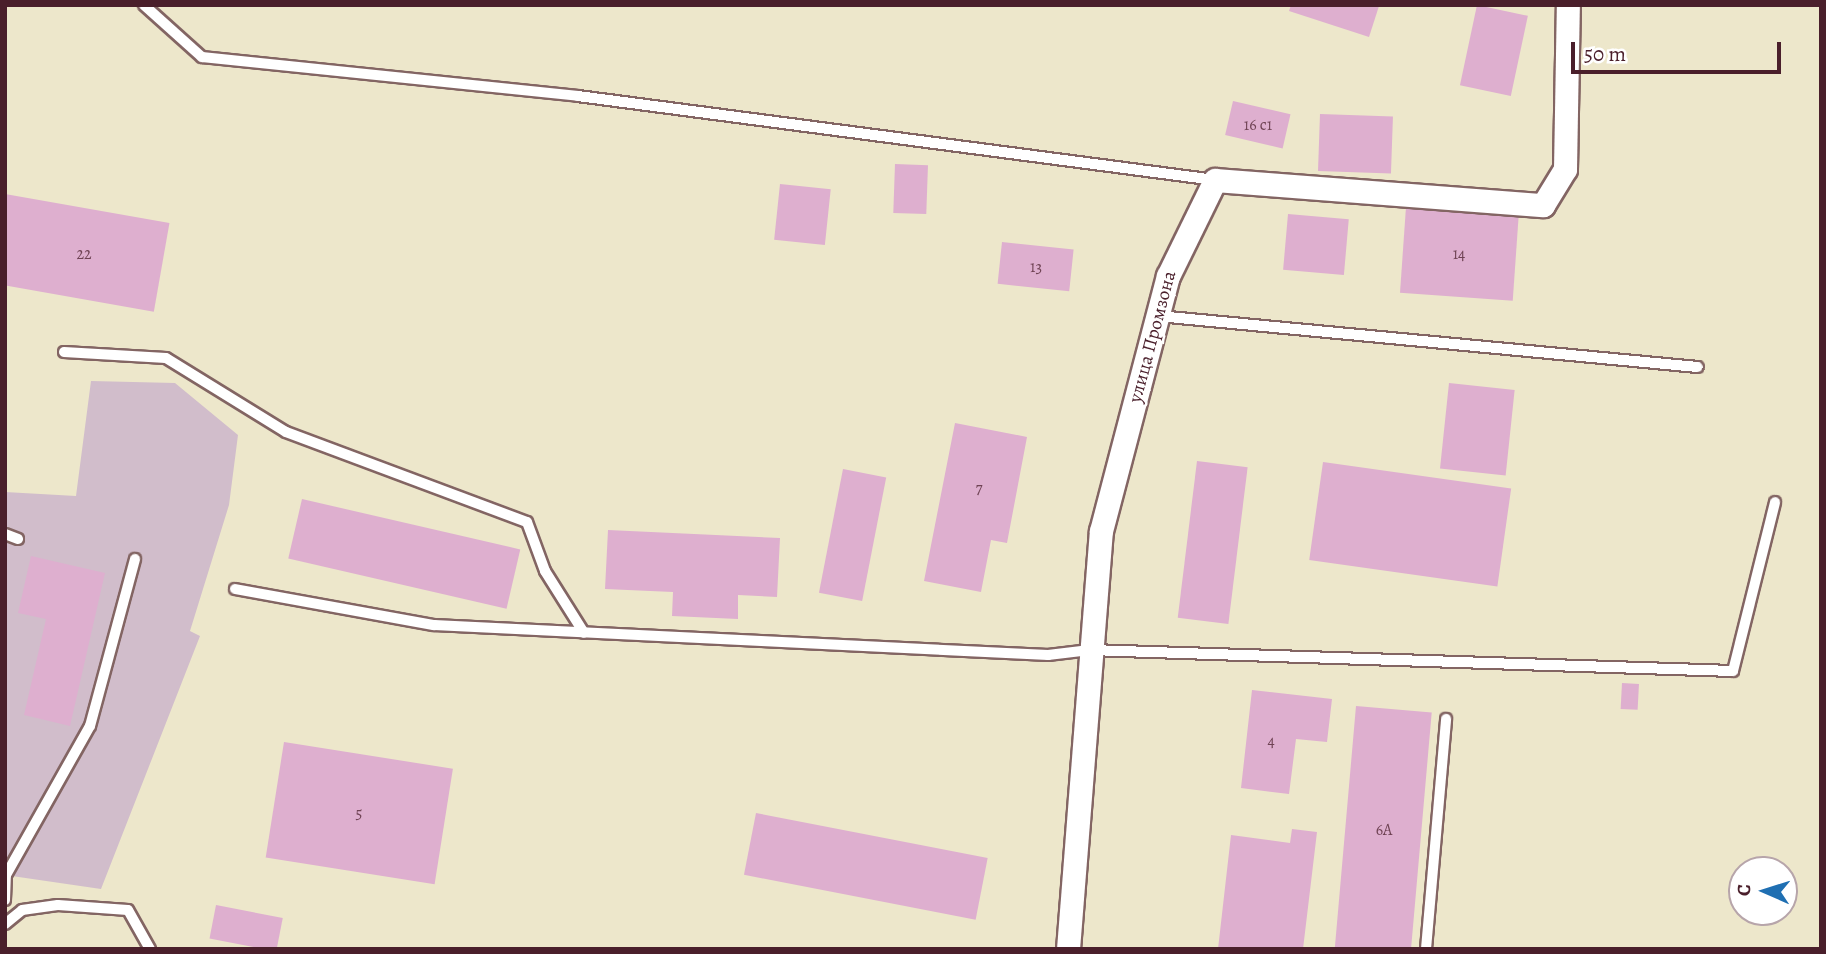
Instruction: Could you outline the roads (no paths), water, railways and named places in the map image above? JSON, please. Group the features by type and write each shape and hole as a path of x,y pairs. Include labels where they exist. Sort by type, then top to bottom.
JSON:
{"street":[{"path":"1215,180 1542,205 1565,169 1569,5"},
{"name":"улица Промзона","path":"1068,949 1101,531 1168,276 1215,180"}],"lane":[{"path":"144,5 202,57 578,96 1215,180"},
{"path":"1158,316 1698,367"},
{"path":"64,352 166,358 286,432 527,522 545,570 584,633"},
{"path":"235,589 435,625 1048,655 1090,650 1733,671 1775,502"},
{"path":"5,534 18,539"},
{"path":"5,900 6,875 90,726 135,559"},
{"path":"1426,949 1446,719"},
{"path":"5,924 22,910 58,905 128,910 150,949"}]}
